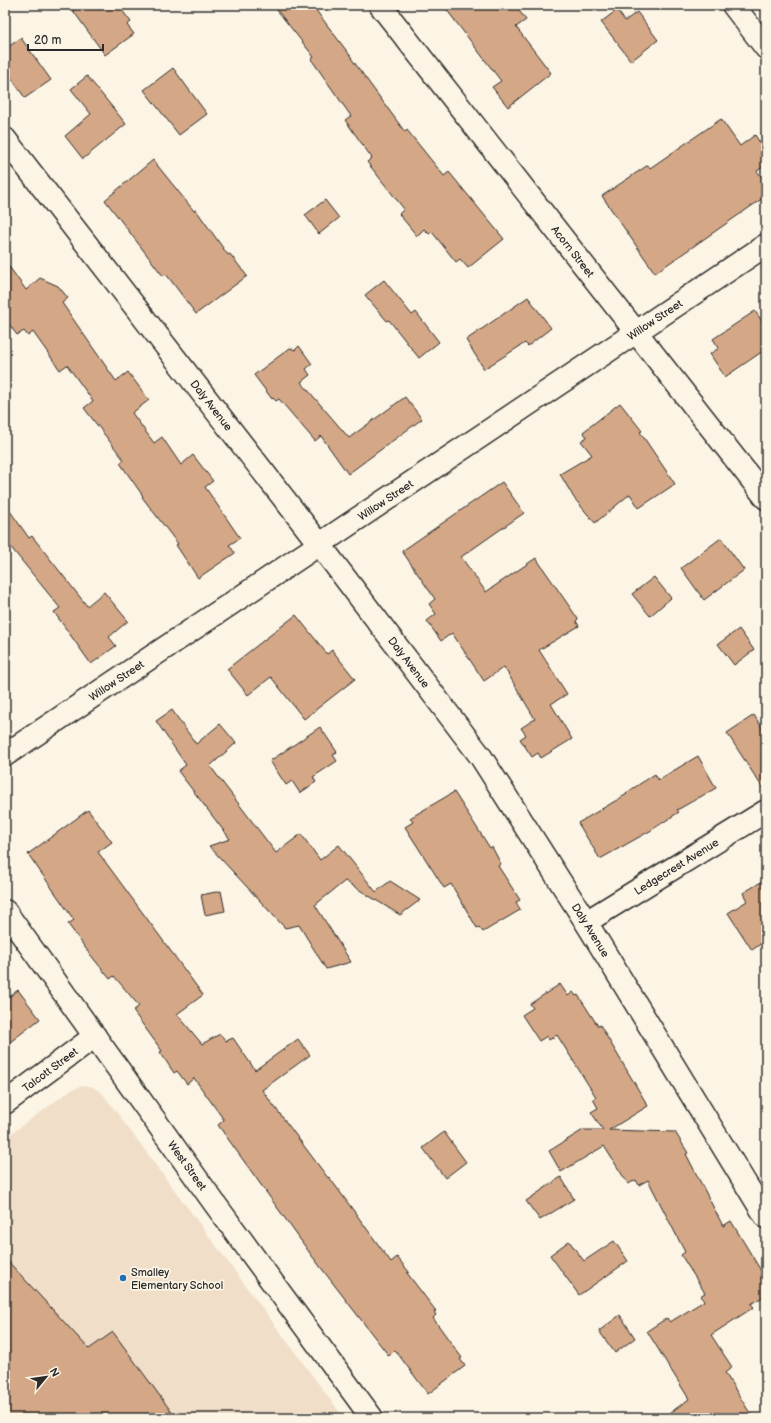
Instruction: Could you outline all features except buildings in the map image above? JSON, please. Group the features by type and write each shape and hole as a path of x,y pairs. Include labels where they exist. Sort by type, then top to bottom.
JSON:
{"street":[{"name":"Acorn Street","path":"380,5 766,498"},
{"path":"733,5 766,48"},
{"name":"Daly Avenue","path":"5,139 320,545 481,757 586,922 766,1217"},
{"name":"Willow Street","path":"5,755 766,245"},
{"name":"Ledgecrest Avenue","path":"586,922 766,811"},
{"name":"West Street","path":"5,911 215,1204 372,1418"},
{"name":"Talcott Street","path":"5,1103 95,1036"}],"shaded area":[{"name":"Smalley Elementary School","path":"84,1085 93,1087 103,1094 344,1418 5,1418 5,1138 71,1090"}],"place":[{"name":"Smalley Elementary School","path":"123,1278"}]}
